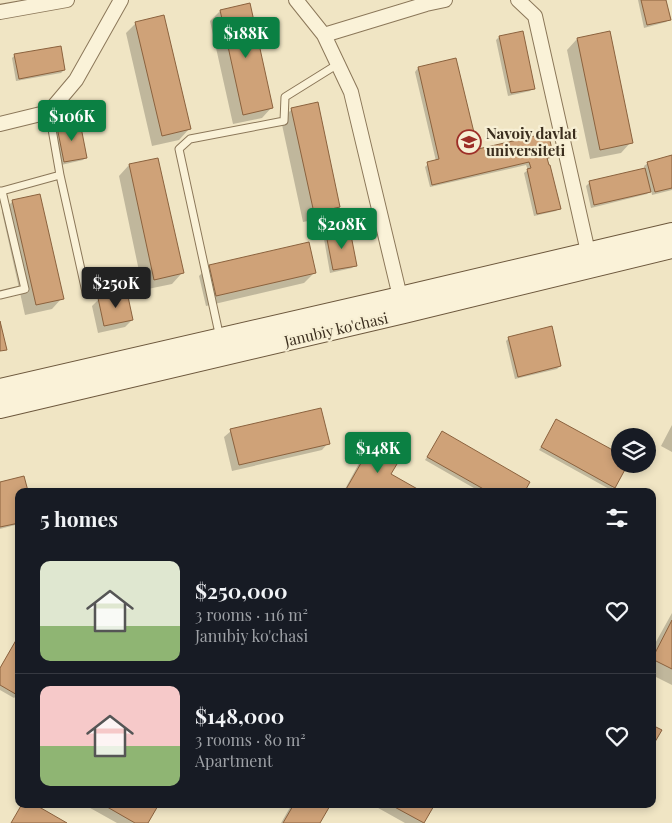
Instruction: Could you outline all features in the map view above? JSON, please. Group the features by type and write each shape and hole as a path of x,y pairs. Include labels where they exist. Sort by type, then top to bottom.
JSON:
{"main road":[{"name":"Janubiy ko'chasi","path":"0,408 222,347 590,260 672,233"},
{"name":"Janubiy ko'chasi","path":"590,260 672,248"},
{"name":"Janubiy ko'chasi","path":"0,389 222,347"}],"street":[{"path":"0,12 20,4 67,0"},
{"path":"0,124 49,112 76,80 122,0"},
{"path":"296,0 324,34 352,92 402,305"},
{"path":"324,34 426,2 445,0"},
{"path":"518,0 535,16 590,260"}],"lane":[{"path":"222,347 179,149 190,139 284,121 285,97 338,64"},
{"path":"49,112 60,175 86,292"},
{"path":"0,295 25,289 1,191 60,175"}],"building":[{"path":"641,0 666,0 671,20 647,25"},
{"path":"250,3 273,108 243,115 220,10"},
{"path":"164,15 191,129 162,136 135,22"},
{"path":"523,31 535,89 511,93 499,36"},
{"path":"610,31 633,143 600,150 577,38"},
{"path":"61,46 65,70 19,79 14,54"},
{"path":"456,58 478,149 548,133 554,157 547,158 561,209 537,214 527,169 531,168 529,162 432,185 427,162 439,159 418,67"},
{"path":"318,102 340,207 314,213 291,108"},
{"path":"80,122 87,158 64,162 57,127"},
{"path":"672,155 672,188 655,192 647,162"},
{"path":"158,158 184,273 154,280 129,164"},
{"path":"645,168 651,192 594,205 589,181"},
{"path":"40,194 64,299 36,305 12,200"},
{"path":"350,230 357,266 333,270 326,234"},
{"path":"309,242 316,273 216,296 209,265"},
{"path":"127,292 133,320 104,326 98,298"},
{"path":"0,321 7,350 0,351"},
{"path":"552,326 561,366 518,377 508,337"},
{"path":"321,408 330,444 239,465 230,429"},
{"path":"556,419 611,449 611,473 623,473 615,488 541,447"},
{"path":"442,431 530,482 527,488 482,488 427,457"},
{"path":"372,444 400,459 391,474 416,488 347,488"},
{"path":"24,476 27,488 15,488 15,524 0,527 0,482"},
{"path":"672,620 672,669 656,661 656,651"},
{"path":"15,642 15,694 0,685 0,668"},
{"path":"656,727 662,730 656,740"},
{"path":"20,808 41,808 67,823 11,823"},
{"path":"109,808 157,808 148,823 135,823"},
{"path":"292,808 329,808 320,823 283,823"},
{"path":"396,808 433,808 424,823"}],"place":[{"name":"Navoiy davlat universiteti","path":"469,142"}]}
